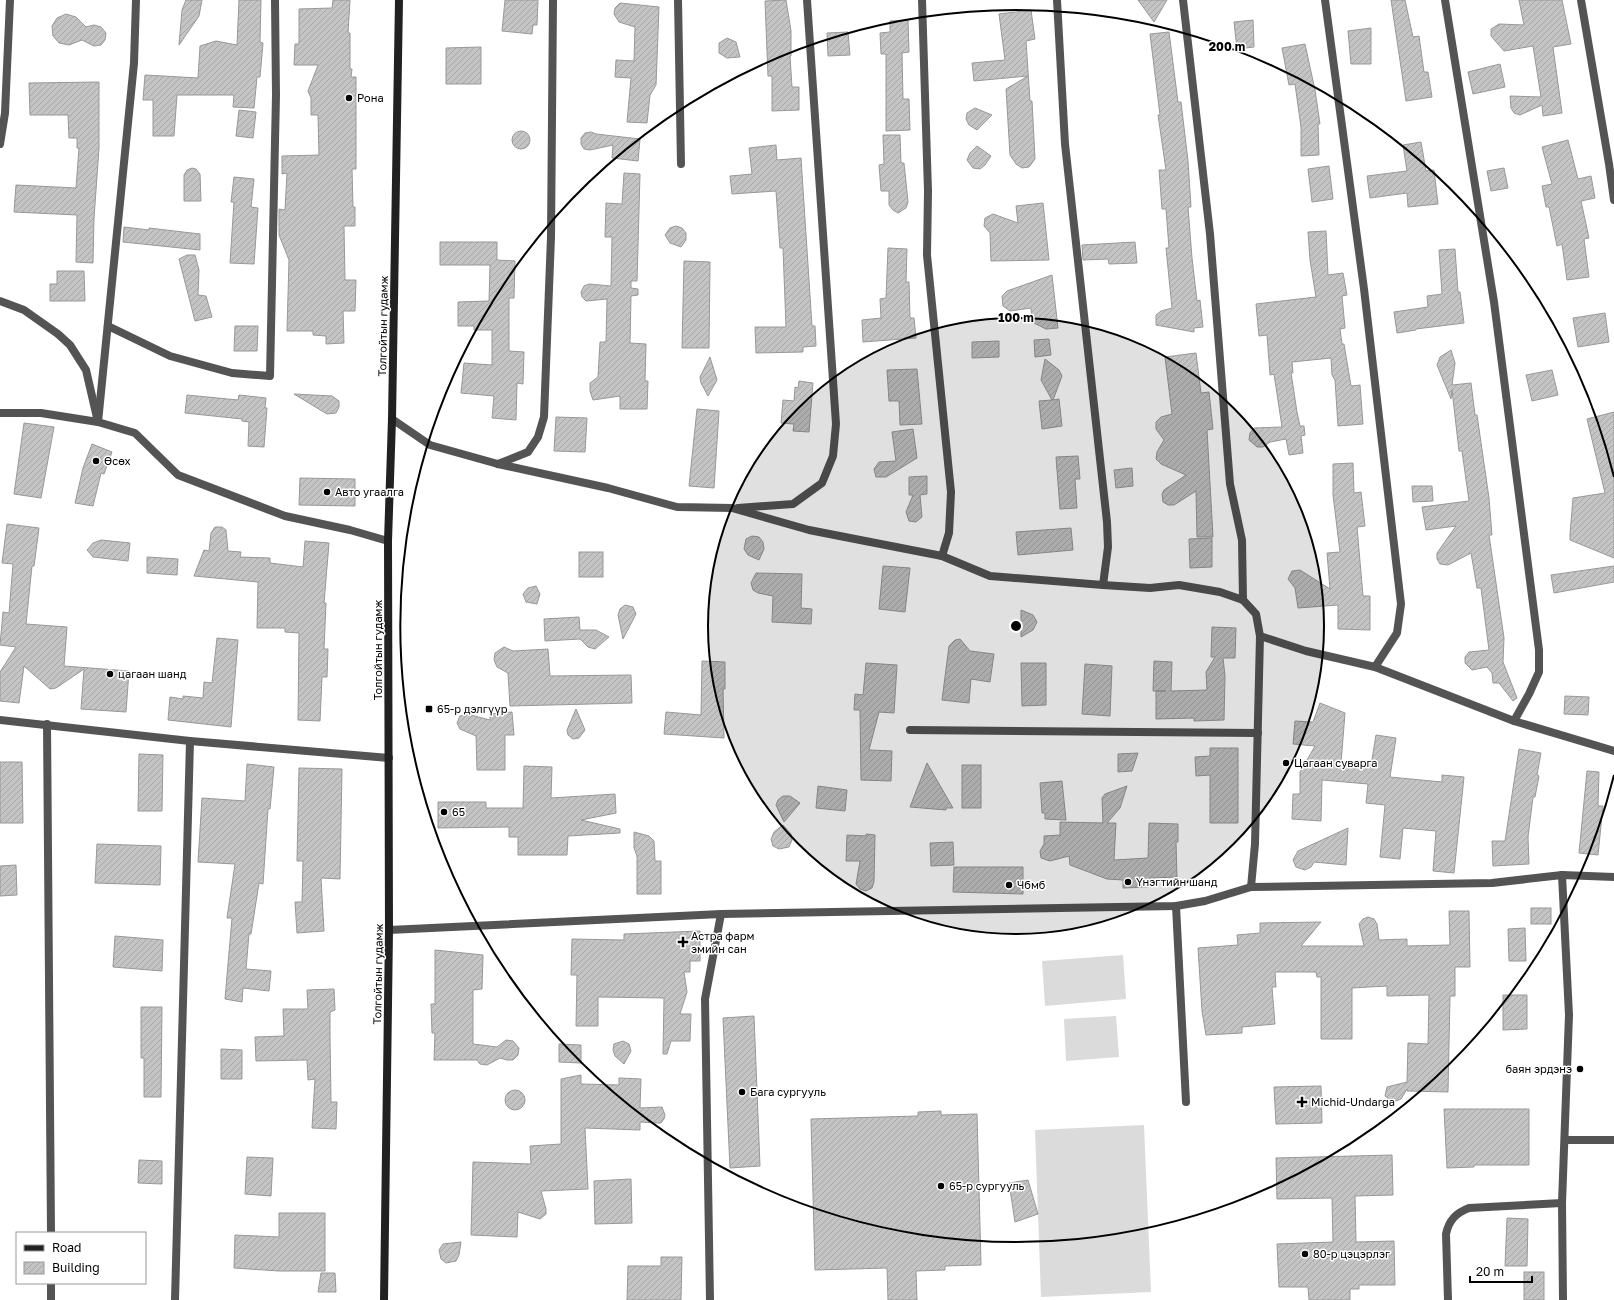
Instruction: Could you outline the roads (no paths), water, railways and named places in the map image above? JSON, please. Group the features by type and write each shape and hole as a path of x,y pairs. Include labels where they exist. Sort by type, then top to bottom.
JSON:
{"main road":[{"name":"Толгойтын гудамж","path":"384,1300 390,930 388,541 392,420 399,0"}],"street":[{"path":"0,144 5,113 10,0"},
{"path":"98,422 134,63 136,0"},
{"path":"108,326 170,356 232,373 270,376 276,96 276,0"},
{"path":"498,464 528,452 538,437 544,417 552,237 553,0"},
{"path":"678,0 681,164"},
{"path":"392,420 430,445 498,464 608,488 677,507 732,508 792,504 822,483 833,456 836,424 807,0"},
{"path":"922,0 928,191 928,255 951,492 949,532 942,556"},
{"path":"1057,0 1065,144 1107,522 1108,547 1103,585"},
{"path":"1183,0 1210,234 1230,484 1242,540 1243,600"},
{"path":"1325,0 1364,289 1401,604 1397,633 1375,667"},
{"path":"1444,0 1494,302 1539,650 1538,672 1529,694 1514,721"},
{"path":"1581,0 1610,164 1614,200"},
{"path":"0,301 24,310 58,334 70,345 86,370 98,422"},
{"path":"0,413 40,413 98,422 135,433 178,475 285,516 350,530 388,541"},
{"path":"732,508 809,530 942,556 990,576 1150,588 1179,586 1220,592 1243,600 1256,614 1260,636 1255,844 1251,887"},
{"path":"1260,636 1306,651 1375,667 1514,721 1614,751"},
{"path":"0,720 47,724 190,742 389,758"},
{"path":"47,724 51,1232"},
{"path":"910,730 1258,734"},
{"path":"175,1300 190,742"},
{"path":"1562,875 1569,1015 1562,1203 1563,1300"},
{"path":"390,930 721,914 1176,906 1205,901 1251,887 1492,883 1562,875 1614,877"},
{"path":"1176,906 1186,1102"},
{"path":"710,1300 706,999 721,914"},
{"path":"1565,1140 1614,1140"},
{"path":"1448,1300 1446,1234 1448,1225 1453,1217 1460,1211 1469,1208 1562,1203"},
{"path":"51,1284 51,1300"}],"place":[{"name":"Рона","path":"349,98"},
{"name":"Өсөх","path":"96,461"},
{"name":"Авто угаалга","path":"327,492"},
{"name":"цагаан шанд","path":"110,674"},
{"name":"65-р дэлгүүр","path":"429,709"},
{"name":"Цагаан суварга","path":"1286,763"},
{"name":"65","path":"444,812"},
{"name":"Үнэгтийн шанд","path":"1128,882"},
{"name":"Чбмб","path":"1009,885"},
{"name":"Астра фарм эмийн сан","path":"683,942"},
{"name":"баян эрдэнэ","path":"1580,1069"},
{"name":"Бага сургууль","path":"742,1092"},
{"name":"Michid-Undarga","path":"1302,1102"},
{"name":"65-р сургууль","path":"941,1186"},
{"name":"80-р цэцэрлэг","path":"1305,1254"}]}
